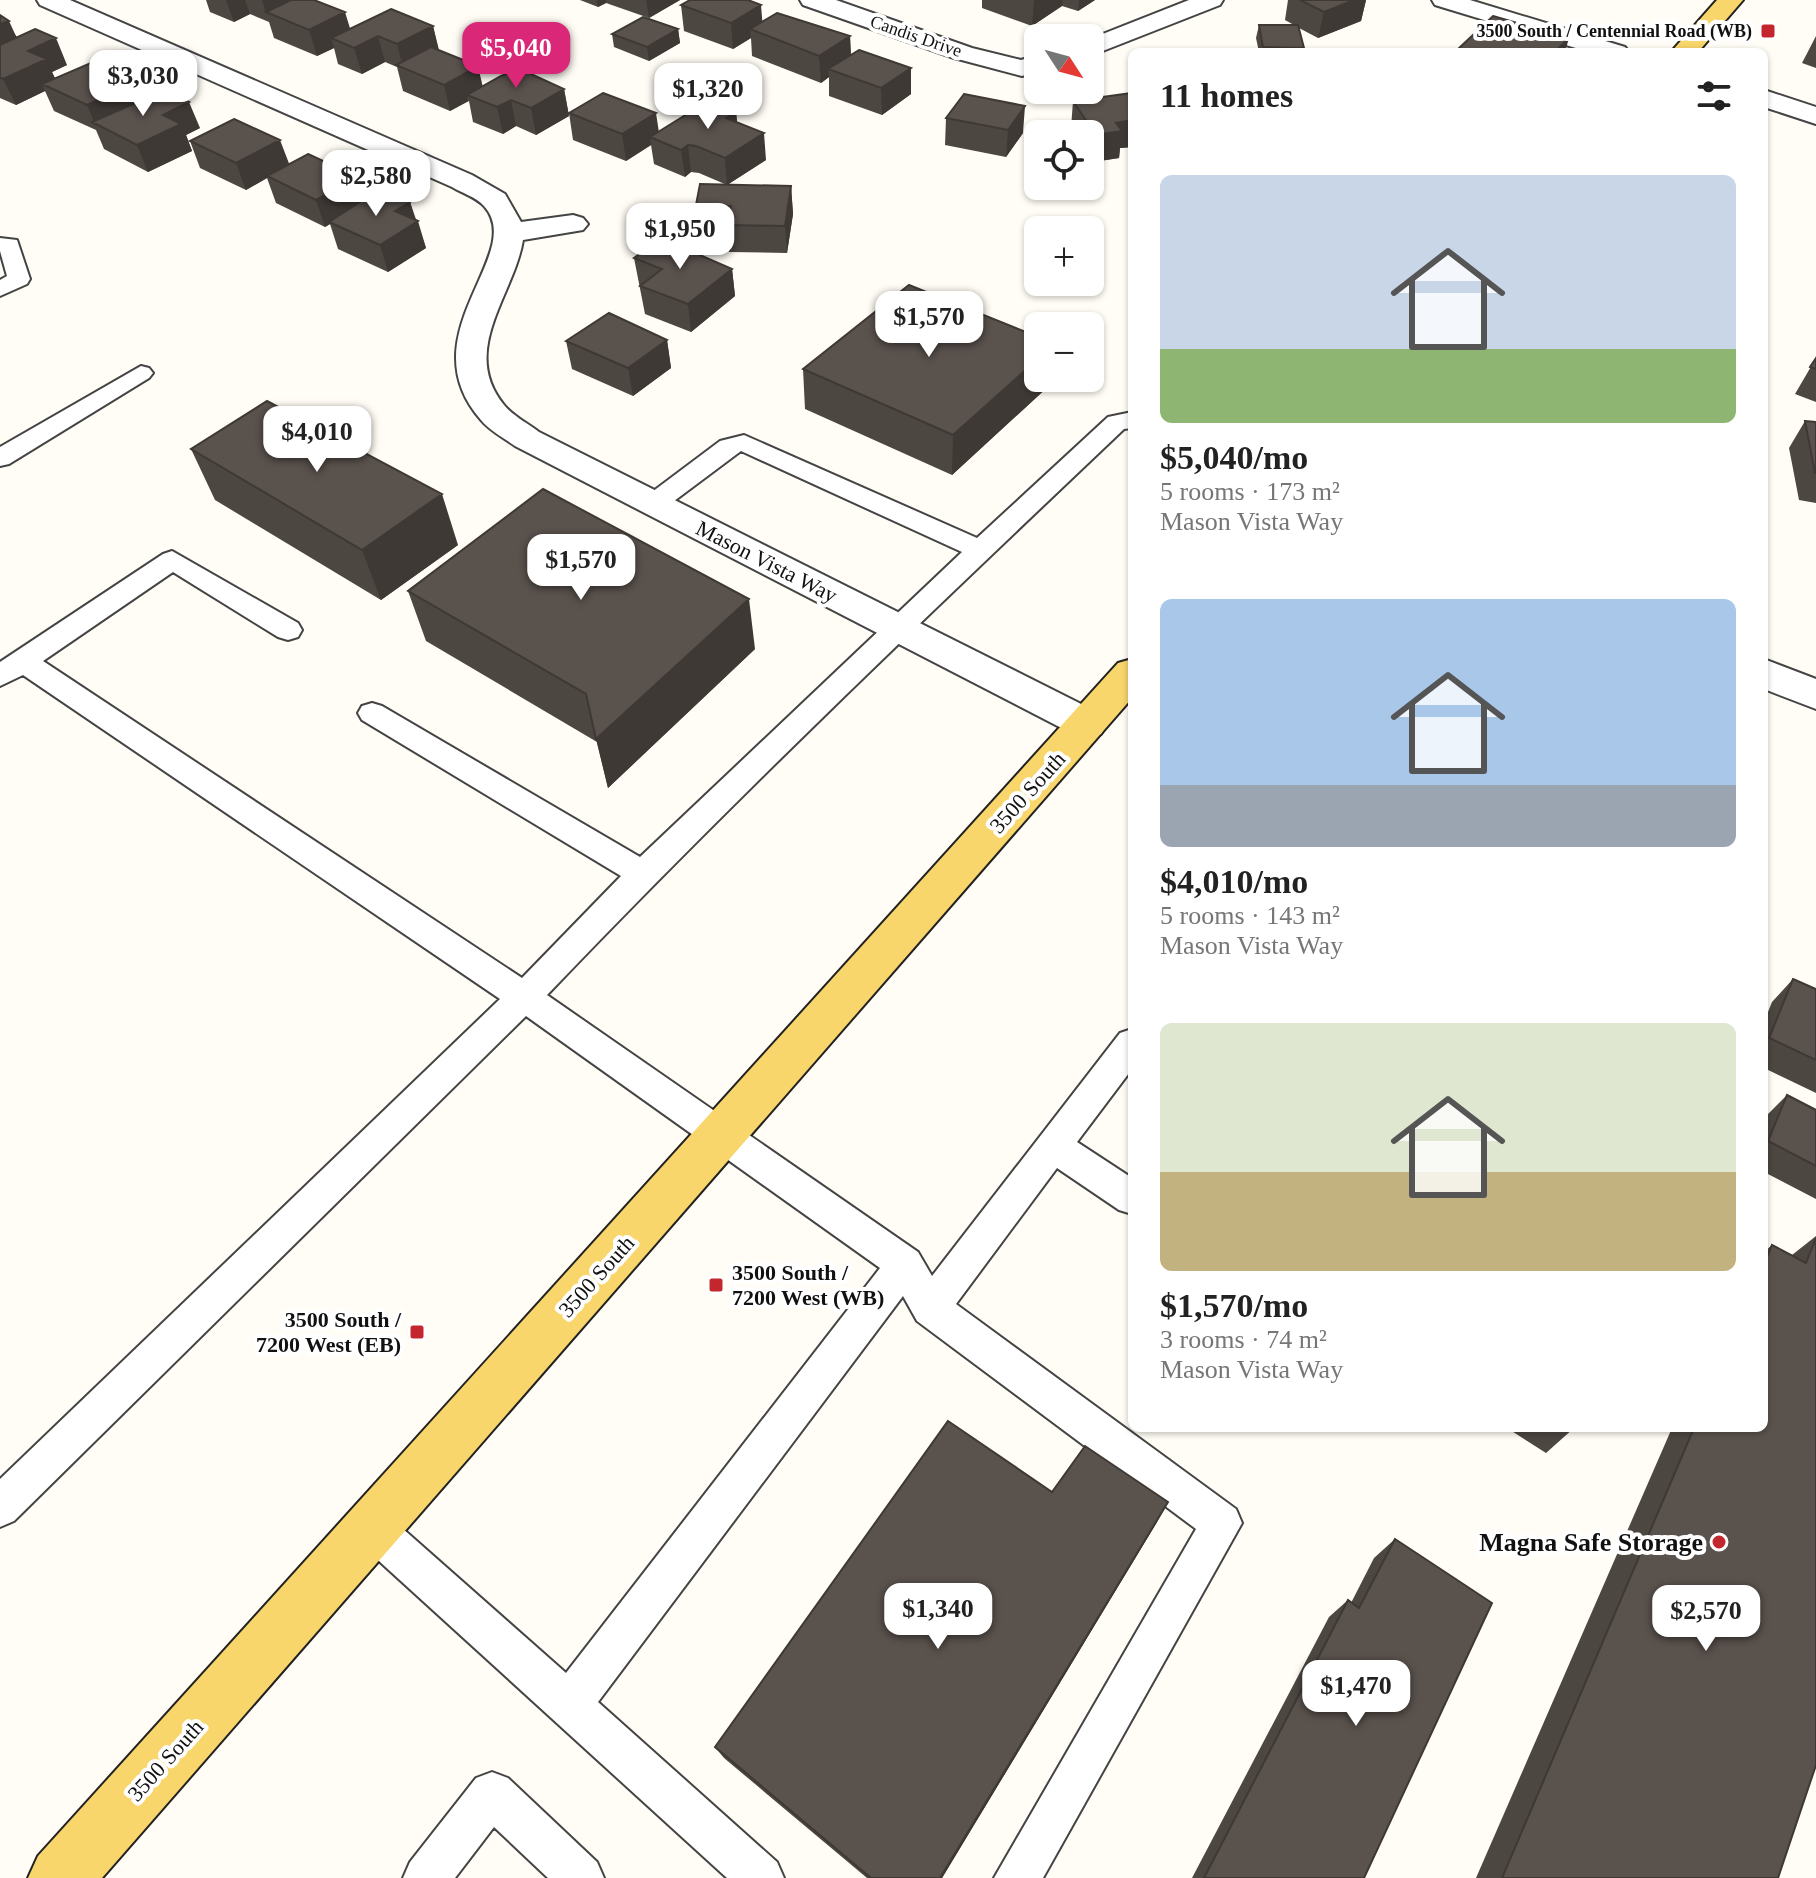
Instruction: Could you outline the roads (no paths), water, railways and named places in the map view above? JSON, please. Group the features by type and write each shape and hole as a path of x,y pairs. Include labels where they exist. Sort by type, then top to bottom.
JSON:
{"main road":[{"path":"1688,48 1731,0"},
{"name":"3500 South","path":"76,1872 371,1527 1128,678"}],"street":[{"path":"49,0 462,181 497,201 507,220 509,233 573,224"},
{"name":"Candis Drive","path":"812,0 963,53 1024,65"},
{"path":"1104,42 1211,0"},
{"path":"1444,0 1603,48"},
{"path":"1768,99 1816,116"},
{"name":"Mason Vista Way","path":"509,233 502,263 472,337 473,375 491,410 527,439 1087,724"},
{"path":"1768,675 1816,695"}],"lane":[{"path":"0,244 9,245 19,279 0,289"},
{"path":"0,458 141,373"},
{"path":"0,1507 524,997 643,874 899,626 1117,422 1128,421"},
{"path":"653,504 729,446 744,443 981,550"},
{"path":"288,630 172,560 11,668 524,997 905,1264 930,1308 1222,1523 1017,1878"},
{"path":"372,713 643,874"},
{"path":"930,1308 1128,1048"},
{"path":"1053,1146 1128,1195"},
{"path":"570,1703 905,1264"},
{"path":"371,1527 761,1878"},
{"path":"426,1878 492,1794 581,1878"}],"place":[{"name":"3500 South / Centennial Road (WB)","path":"1768,31"},
{"name":"3500 South / 7200 West (WB)","path":"716,1285"},
{"name":"3500 South / 7200 West (EB)","path":"417,1332"},
{"name":"Magna Safe Storage","path":"1719,1542"}]}
